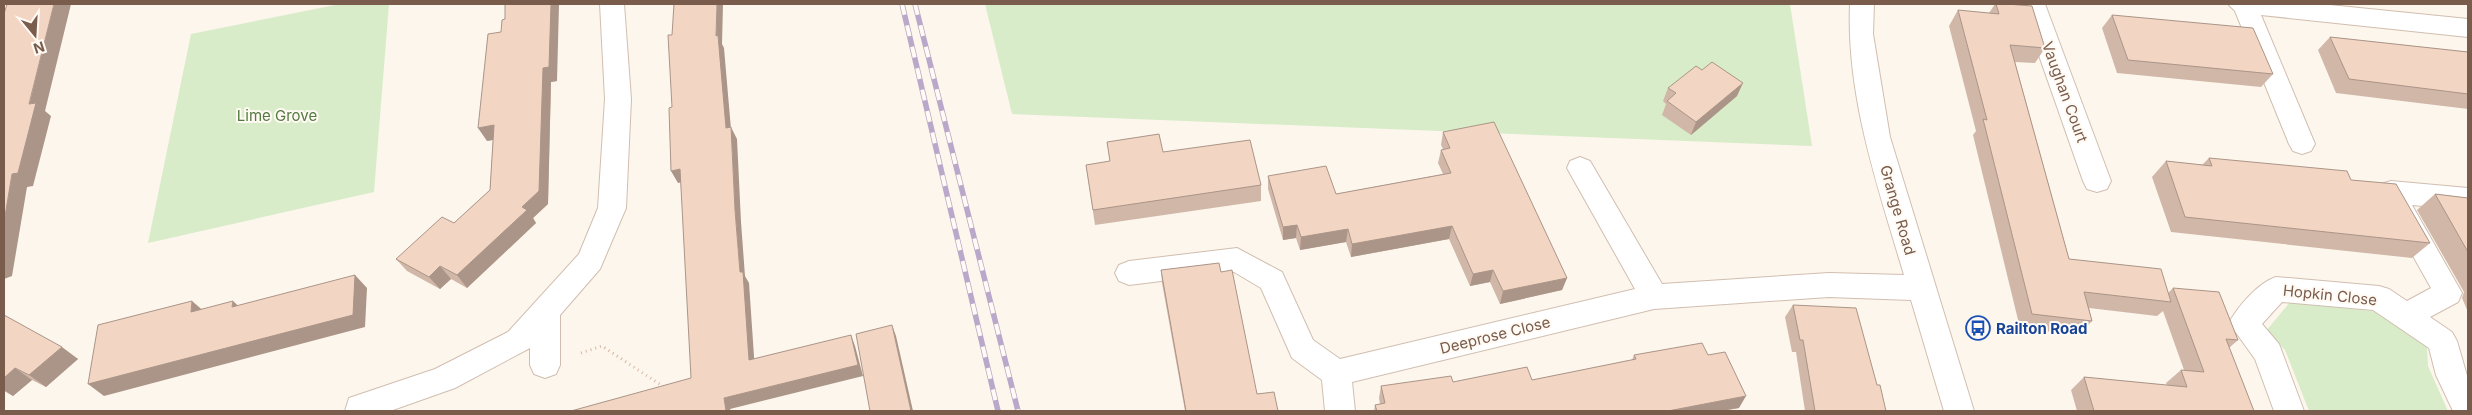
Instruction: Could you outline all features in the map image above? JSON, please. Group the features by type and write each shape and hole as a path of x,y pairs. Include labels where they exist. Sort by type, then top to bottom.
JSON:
{"street":[{"path":"353,410 444,379 518,341 590,261 612,208 618,99 612,4"},
{"name":"Grange Road","path":"1862,4 1861,34 1877,137 1920,288 1959,411"},
{"name":"Vaughan Court","path":"2033,4 2097,181"},
{"path":"2240,4 2468,28"},
{"path":"2244,4 2302,144"},
{"path":"1580,168 1654,297"},
{"path":"2406,316 2448,293 2391,192 2468,199"},
{"path":"1128,273 1237,260 1272,280 1302,349 1336,373 1340,411"},
{"name":"Deeprose Close","path":"1336,373 1654,297 1829,285 1920,288"},
{"name":"Hopkin Close","path":"2289,411 2268,353 2244,323 2276,289 2379,298 2442,341 2451,376 2468,411"},
{"path":"545,310 545,365"}],"path":[{"path":"545,365 602,346 667,390"}],"green space":[{"name":"Lime Grove","path":"340,4 389,4 374,192 148,243 191,34"},
{"path":"985,4 1790,4 1812,146 1012,114"},
{"path":"2290,302 2380,312 2427,347 2428,366 2448,411 2309,411 2285,350 2266,331"}],"building":[{"path":"7,4 54,4 29,104 36,103 18,173 12,174 4,222 4,14"},
{"path":"505,4 551,4 549,67 543,68 539,191 522,207 527,210 457,275 440,266 429,277 396,259 442,217 454,223 490,190 494,125 478,128 488,34 501,32 502,20 505,19"},
{"path":"674,4 717,4 716,36 718,35 726,128 731,127 735,210 740,272 743,272 749,360 851,335 858,365 724,398 726,411 571,411 691,378 680,169 671,171 669,108 672,107 668,35 672,35"},
{"path":"1996,4 2032,6 2045,48 2010,45 2069,259 2161,269 2171,302 2084,292 2092,321 2032,314 1983,119 1987,120 1958,10 1999,14"},
{"path":"2112,15 2253,28 2273,74 2128,60"},
{"path":"2330,37 2468,52 2468,94 2349,79"},
{"path":"1712,62 1743,83 1696,122 1667,101 1676,93 1668,88 1696,66 1702,70"},
{"path":"1494,122 1567,278 1503,291 1493,270 1473,274 1452,226 1352,244 1348,229 1301,237 1297,225 1283,227 1268,176 1326,166 1336,194 1451,173 1441,150 1450,148 1443,132"},
{"path":"1159,134 1163,152 1250,140 1261,185 1093,210 1086,165 1110,161 1107,142"},
{"path":"2209,158 2347,171 2351,180 2396,184 2430,243 2185,217 2166,161 2212,166"},
{"path":"2435,194 2468,198 2468,252"},
{"path":"1219,263 1221,272 1232,270 1257,394 1274,392 1278,411 1186,411 1161,270"},
{"path":"355,275 353,315 88,384 98,325 192,301 191,312 233,301 232,307"},
{"path":"2173,288 2219,292 2238,340 2226,339 2254,411 2094,411 2084,377 2187,387 2181,370 2204,372"},
{"path":"1793,305 1856,308 1877,385 1880,385 1886,411 1815,411 1803,340 1800,340"},
{"path":"4,315 62,347 29,375 15,368 4,378"},
{"path":"892,325 911,411 870,411 856,334"},
{"path":"1702,343 1708,355 1725,352 1746,396 1668,411 1377,411 1375,405 1385,403 1381,386 1451,376 1453,382 1527,367 1532,380 1636,359 1634,355"}],"railway":[{"path":"902,4 998,411"},
{"path":"915,4 1018,411"}],"place":[{"name":"Railton Road","path":"1978,328"}]}
